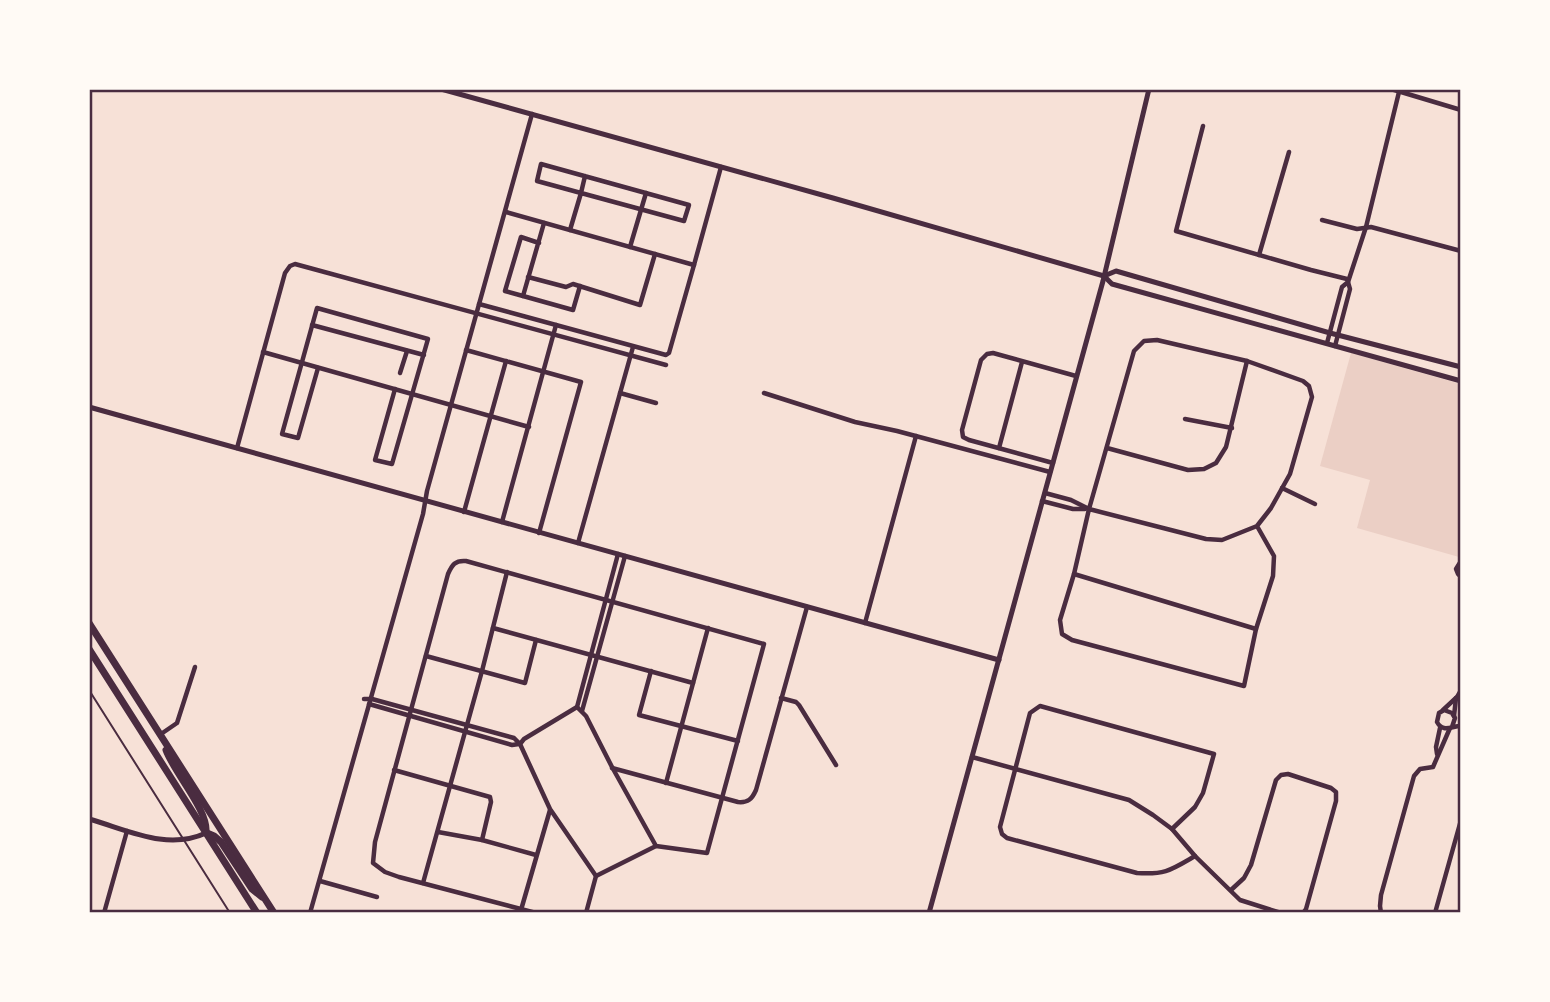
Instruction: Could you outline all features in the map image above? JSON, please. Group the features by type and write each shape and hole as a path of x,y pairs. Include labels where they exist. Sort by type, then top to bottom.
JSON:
{"highway":[{"path":"89,623 274,913"},
{"path":"89,649 257,913"},
{"path":"160,735 169,758 204,815 206,833"},
{"path":"206,833 221,842 252,889 265,898"}],"street":[{"path":"441,89 1104,276 1112,284 1461,381"},
{"path":"929,913 1104,276 1149,89"},
{"path":"1391,89 1461,110"},
{"path":"1327,344 1342,288 1348,280 1366,227 1399,92"},
{"path":"310,913 533,114"},
{"path":"1203,126 1176,231 1348,280"},
{"path":"1259,255 1289,152"},
{"path":"541,164 689,205 684,221 581,193 537,181 541,164"},
{"path":"479,304 666,355 669,353 721,167"},
{"path":"570,230 585,176"},
{"path":"630,247 646,193"},
{"path":"506,212 694,265"},
{"path":"1322,220 1357,229 1366,227 1461,251"},
{"path":"523,296 544,223"},
{"path":"539,243 521,237 505,291 573,310 580,286"},
{"path":"528,278 566,287 573,284 640,304 655,254"},
{"path":"237,448 285,273 295,264 666,365"},
{"path":"1104,276 1116,271 1330,333 1461,367"},
{"path":"1335,346 1350,289 1348,280"},
{"path":"318,368 298,438 282,434 317,308 428,339 392,464 375,460 395,389"},
{"path":"312,325 424,355"},
{"path":"502,522 556,325"},
{"path":"1045,493 1071,500 1089,509 1206,539 1222,540 1257,526 1271,508 1290,474 1312,397 1309,386 1303,381 1247,361 1157,340 1144,341 1134,351 1089,509 1060,620 1062,634 1072,640 1244,686 1256,629 1273,576 1274,555 1257,526"},
{"path":"578,543 633,347"},
{"path":"466,350 580,382 539,533"},
{"path":"400,373 407,351"},
{"path":"263,352 529,426"},
{"path":"1053,463 969,440 963,436 962,430 981,360 985,355 993,353 1076,376"},
{"path":"1426,371 1429,359"},
{"path":"464,512 506,361"},
{"path":"1107,448 1188,470 1204,469 1216,463 1226,447 1247,361"},
{"path":"999,448 1023,362"},
{"path":"620,393 656,402"},
{"path":"764,393 855,422 1051,472"},
{"path":"89,407 999,660"},
{"path":"1185,419 1231,428"},
{"path":"865,623 916,436"},
{"path":"1282,488 1315,504"},
{"path":"1042,501 1073,509 1089,509"},
{"path":"621,555 579,709 656,846"},
{"path":"536,913 392,875 373,863 375,842 394,770 448,574 454,563 466,561 764,644 707,853 656,846 596,876 586,913"},
{"path":"1461,561 1456,569 1461,577"},
{"path":"423,883 507,572"},
{"path":"1074,574 1256,629"},
{"path":"612,767 742,802 749,801 756,790 807,607"},
{"path":"493,628 693,684"},
{"path":"666,783 708,628"},
{"path":"426,656 525,683 536,640"},
{"path":"160,735 177,723 195,667"},
{"path":"651,671 639,715 737,741"},
{"path":"1437,754 1440,727 1437,719 1461,690"},
{"path":"1381,913 1381,895 1414,776 1420,769 1433,767 1451,727 1458,720 1457,697"},
{"path":"781,698 799,705 836,765"},
{"path":"371,702 411,709 514,738 520,744 551,809 596,876"},
{"path":"371,702 512,745 520,744 524,739 579,709"},
{"path":"1172,829 1195,807 1203,793 1214,754 1040,706 1031,713 1000,827 1002,834 1007,838 1137,873 1169,871 1195,856"},
{"path":"1441,711 1450,711 1458,720"},
{"path":"1440,727 1451,727"},
{"path":"972,757 1129,800 1172,829 1240,900 1281,913"},
{"path":"394,770 484,794 491,799 482,840"},
{"path":"1231,890 1244,878 1251,865 1276,780 1280,775 1288,774 1336,792 1336,801 1303,913"},
{"path":"521,909 551,809"},
{"path":"89,819 166,841 184,840 206,833"},
{"path":"1435,913 1461,820"},
{"path":"104,913 127,830"},
{"path":"438,832 482,840 536,855"},
{"path":"320,881 377,897"}],"lane":[{"path":"89,691 230,913"}],"shaded area":[{"path":"1351,353 1461,384 1461,557 1357,528 1370,480 1320,466"}]}
